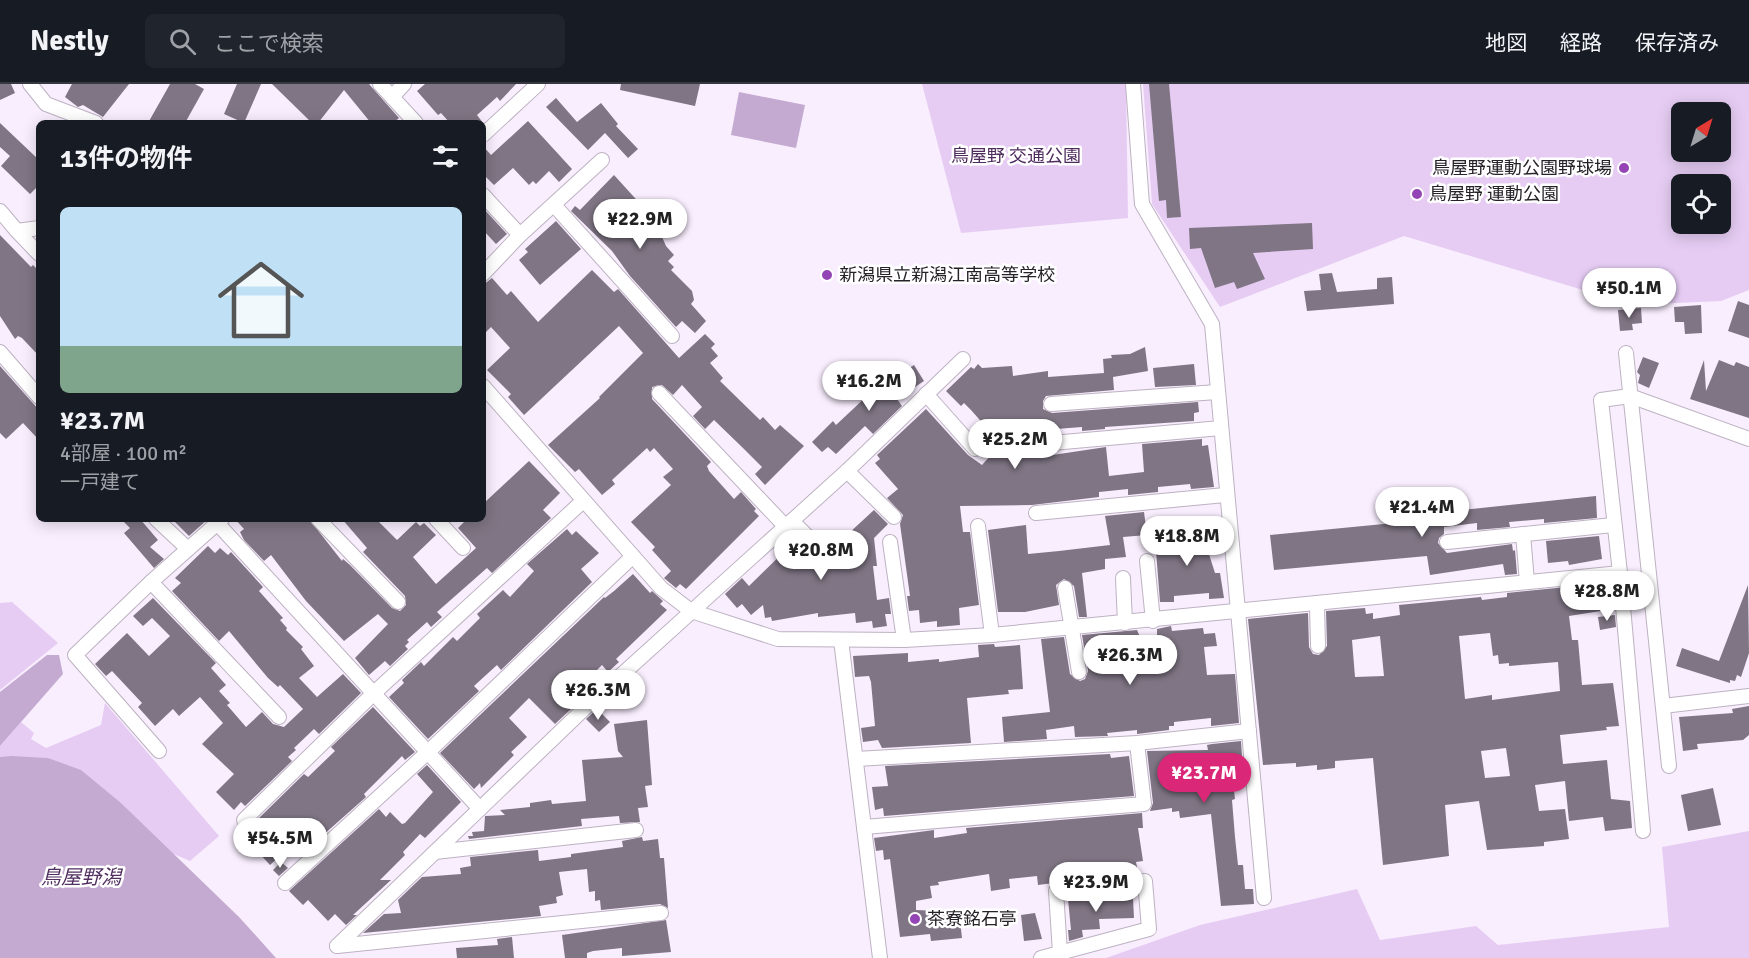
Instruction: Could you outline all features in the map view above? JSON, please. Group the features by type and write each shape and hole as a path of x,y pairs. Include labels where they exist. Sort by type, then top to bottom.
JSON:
{"street":[{"path":"30,84 46,104 88,120"},
{"path":"380,84 413,120"},
{"path":"392,97 405,84"},
{"path":"486,132 538,84"},
{"path":"1133,84 1142,204 1212,324 1225,495 1264,898"},
{"path":"486,271 520,235 602,160"},
{"path":"486,198 520,235"},
{"path":"554,205 672,336"},
{"path":"0,211 36,251"},
{"path":"17,231 36,228"},
{"path":"0,352 36,394"},
{"path":"1626,353 1669,766"},
{"path":"661,913 337,946 691,611 847,471 963,359"},
{"path":"486,389 661,588 691,611 778,639 904,640 992,635 1238,613 1620,573"},
{"path":"1051,404 1217,392"},
{"path":"659,393 788,524 820,549"},
{"path":"926,394 975,449 983,441"},
{"path":"1642,831 1620,573 1601,400 1630,396 1749,439"},
{"path":"1052,443 1221,428"},
{"path":"847,471 894,517"},
{"path":"1036,513 1225,495"},
{"path":"244,820 374,693 583,501"},
{"path":"159,522 188,549"},
{"path":"159,751 75,655 218,522"},
{"path":"220,522 480,809"},
{"path":"321,522 398,602"},
{"path":"439,522 463,548"},
{"path":"1447,542 1613,525"},
{"path":"978,526 992,635"},
{"path":"1523,534 1527,582"},
{"path":"890,542 904,640"},
{"path":"285,884 428,752 633,556"},
{"path":"1147,561 1153,621"},
{"path":"1123,578 1125,623"},
{"path":"151,582 279,717"},
{"path":"1065,588 1079,672"},
{"path":"1317,605 1318,646"},
{"path":"841,640 880,958"},
{"path":"1663,706 1748,692"},
{"path":"855,759 1137,742 1249,731"},
{"path":"864,827 1144,804 1137,742"},
{"path":"435,852 636,830"},
{"path":"1041,958 1060,953 1149,929 1145,881 1056,891 1060,953"}],"green space":[{"name":"鳥屋野 交通公園","path":"922,84 1126,84 1128,218 961,233"},
{"name":"鳥屋野 運動公園","path":"1143,84 1749,84 1749,290 1721,301 1633,305 1404,236 1220,307 1152,204"},
{"path":"12,602 58,643 0,690 0,603"},
{"path":"105,703 219,836 190,861 169,852 121,803 48,758 0,757 0,746 21,722 34,733 31,739 46,748 101,725"},
{"path":"1749,831 1749,958 1106,958 1200,925 1357,889 1380,940 1476,926 1498,945 1669,927 1662,847"}],"water":[{"path":"739,92 805,105 796,148 731,135"},
{"path":"47,655 59,655 63,674 0,746 0,692"},
{"name":"鳥屋野潟","path":"0,757 48,758 81,770 121,803 239,917 276,958 0,958"}],"building":[{"path":"0,84 11,84 15,93 0,100"},
{"path":"72,84 129,84 103,117 83,105 78,107 65,97"},
{"path":"170,84 195,84 204,89 187,120 150,120"},
{"path":"237,84 261,84 245,120 237,120 224,114"},
{"path":"272,84 369,84 399,118 397,120 369,120 344,90 320,120 309,120"},
{"path":"425,84 516,84 500,101 497,97 477,115 481,120 447,120 441,113 438,115 417,91"},
{"path":"621,84 700,84 695,106 620,90"},
{"path":"1149,84 1169,84 1181,217 1167,218 1166,200 1159,201"},
{"path":"556,98 577,122 601,103 618,124 616,126 638,149 628,158 605,133 588,150 546,107"},
{"path":"528,121 572,169 559,182 549,171 536,184 533,181 529,185 513,168 494,185 486,177 486,149 491,155"},
{"path":"0,123 36,157 36,188 30,194 1,166 10,156 0,147"},
{"path":"614,175 654,219 666,246 674,255 668,261 674,267 671,270 692,291 694,300 691,304 706,321 695,333 682,321 676,327 630,276 612,251 571,211 575,206 580,210"},
{"path":"486,211 507,234 496,244 486,233"},
{"path":"556,221 581,249 540,285 519,260 528,252 525,249"},
{"path":"1312,223 1313,249 1253,253 1265,279 1237,289 1234,282 1215,288 1201,248 1190,249 1189,228"},
{"path":"0,235 31,267 33,265 36,268 36,353 22,338 18,336 15,339 0,316"},
{"path":"592,270 614,292 618,289 679,358 705,334 715,344 711,348 718,356 710,363 723,378 720,381 760,420 763,417 775,430 780,425 804,446 765,485 755,474 762,467 714,420 705,429 693,416 702,407 682,385 673,395 662,385 652,387 652,399 711,462 707,466 709,471 734,499 741,492 759,516 686,589 680,584 676,588 664,578 671,571 652,550 655,547 631,522 671,485 663,477 673,469 654,448 650,452 647,448 612,480 615,484 602,495 579,469 575,472 548,445 600,398 643,353 619,326 524,415 508,397 511,394 487,370 510,348 491,327 486,332 486,283 492,278 507,295 511,291 538,322"},
{"path":"1332,273 1337,292 1377,289 1377,278 1392,277 1394,304 1307,311 1304,291 1321,290 1319,274"},
{"path":"1738,301 1749,305 1749,338 1728,331"},
{"path":"1701,305 1702,333 1685,334 1684,322 1675,322 1674,307"},
{"path":"1641,308 1642,323 1632,324 1633,330 1620,331 1618,310"},
{"path":"1145,347 1148,371 1113,377 1114,390 1046,396 1043,409 1052,413 1198,402 1199,412 1194,413 1194,421 1105,427 1105,429 1082,431 1082,427 1043,430 1046,456 1106,447 1109,476 1144,472 1142,444 1202,439 1202,446 1208,445 1214,487 1191,489 1190,484 1158,487 1158,492 1128,495 1128,489 1099,492 1099,497 1032,505 960,506 963,532 970,532 979,605 959,608 960,625 937,627 937,621 920,623 919,610 909,611 907,596 910,596 900,524 903,515 887,498 898,489 875,463 880,459 877,455 926,409 968,455 982,465 1001,444 964,403 961,406 946,391 971,367 974,369 978,364 982,368 1012,366 1013,376 1048,371 1048,377 1104,373 1103,359 1112,358 1111,355 1130,354"},
{"path":"1643,357 1659,363 1649,388 1638,383 1640,375 1637,372"},
{"path":"1704,360 1706,391 1719,360 1734,366 1736,362 1749,367 1749,418 1690,399"},
{"path":"1194,364 1196,385 1155,387 1153,368"},
{"path":"914,365 924,381 897,399 902,406 873,434 865,426 836,454 828,447 822,452 812,442 833,421 836,425 868,395"},
{"path":"0,366 36,407 36,437 23,423 6,439 0,433"},
{"path":"529,461 560,493 543,510 551,518 492,573 487,568 437,612 442,617 431,627 427,622 407,640 409,642 405,646 408,649 390,666 385,661 369,675 355,658 388,624 378,614 344,641 306,601 271,555 264,561 244,540 240,532 244,529 238,522 311,522 342,561 343,559 350,565 392,608 400,611 406,605 405,596 363,552 367,548 345,522 379,522 397,540 416,522 420,526 424,523 436,535 413,557 436,584 476,548 458,528 464,522 486,522 486,501"},
{"path":"1596,496 1597,518 1544,523 1544,519 1509,522 1510,527 1477,530 1477,523 1444,527 1444,534 1439,538 1438,543 1447,553 1512,544 1513,551 1515,550 1517,574 1505,575 1503,564 1430,575 1427,556 1274,570 1270,535 1425,520 1424,514"},
{"path":"874,510 888,524 874,538 877,566 873,566 877,600 889,598 891,614 885,614 887,626 873,628 872,621 856,623 855,613 818,617 818,613 772,621 771,617 765,618 763,605 751,615 742,604 737,608 725,594 742,578 749,586 797,539 814,556 823,557"},
{"path":"1144,512 1147,535 1123,537 1126,557 1105,559 1105,569 1082,573 1087,617 1079,617 1074,586 1064,579 1056,585 1059,605 1025,612 998,612 988,530 1026,525 1028,554 1059,551 1110,545 1105,516"},
{"path":"124,522 143,522 158,540 150,547 164,559 154,568 124,533 130,528"},
{"path":"175,522 205,522 189,536"},
{"path":"567,529 572,535 576,531 599,553 581,569 592,582 501,670 497,665 474,686 479,691 428,739 389,697 404,683 402,680 421,662 424,666 453,637 457,641 480,618 477,614 503,590 510,597 534,571 527,564"},
{"path":"1217,532 1218,548 1207,548 1215,573 1220,573 1224,598 1209,599 1209,593 1174,596 1174,602 1160,602 1155,539 1174,537 1174,535"},
{"path":"1599,536 1602,559 1569,565 1568,561 1548,563 1546,541"},
{"path":"208,546 215,553 220,548 228,555 231,552 263,587 259,591 283,618 280,620 287,628 286,630 303,647 301,649 314,666 299,678 317,697 343,674 361,693 319,734 314,729 294,748 296,750 288,757 292,761 245,806 241,802 234,810 216,792 234,774 202,744 223,723 200,697 179,716 173,709 155,726 138,707 142,703 112,671 106,676 95,664 127,633 149,656 170,636 152,618 143,626 133,616 153,598 216,663 211,668 226,685 219,691 230,703 227,705 246,727 262,712 273,724 284,727 303,709 280,685 278,687 268,678 229,631 219,641 172,591 181,583 175,578"},
{"path":"633,574 650,593 652,591 663,601 660,604 667,610 616,659 619,662 608,672 602,665 581,686 588,691 585,696 555,724 529,698 509,718 527,737 511,752 514,755 481,788 480,783 474,789 440,753 604,597"},
{"path":"1748,585 1749,653 1741,677 1737,675 1735,681 1730,680 1730,683 1676,666 1682,648 1719,661"},
{"path":"1576,586 1576,590 1604,586 1607,610 1569,616 1572,640 1578,640 1582,685 1613,683 1619,726 1606,727 1607,730 1560,735 1563,764 1607,760 1611,799 1630,801 1632,828 1605,831 1603,817 1569,821 1565,781 1535,785 1539,811 1565,809 1569,839 1544,842 1544,846 1487,850 1479,801 1445,805 1449,856 1383,865 1373,758 1335,761 1335,768 1317,770 1317,765 1296,767 1296,763 1263,765 1248,619 1308,613 1309,647 1313,654 1319,655 1327,646 1326,611 1365,608 1366,614 1373,613 1373,619 1400,615 1399,605 1481,597 1482,600 1507,597 1507,593","holes":["1490,633 1493,656 1498,655 1499,664 1509,663 1509,666 1558,662 1560,691 1492,700 1492,695 1465,699 1459,636","1380,636 1384,676 1355,677 1352,640","1506,748 1510,776 1485,778 1481,751"]},
{"path":"1615,615 1616,627 1600,630 1598,617"},
{"path":"1171,626 1172,631 1203,628 1204,634 1215,633 1217,646 1204,647 1207,675 1235,674 1239,723 1211,726 1211,718 1174,722 1174,726 1169,726 1169,730 1137,734 1137,730 1107,733 1108,736 1075,737 1074,726 1046,730 1047,739 1004,742 1002,717 1050,712 1041,639 1064,637 1070,674 1080,681 1085,679 1088,671 1082,635 1137,630 1140,637 1157,635 1157,629"},
{"path":"994,644 995,647 1020,645 1023,689 1008,690 1009,694 967,698 971,743 882,748 878,740 863,742 861,728 875,726 871,682 869,676 855,677 853,656 908,653 908,662 939,659 939,662 979,657 978,645"},
{"path":"1749,706 1749,735 1743,740 1697,744 1698,749 1683,751 1679,717 1733,713 1732,709"},
{"path":"373,707 415,752 405,760 402,756 364,794 366,797 322,836 312,826 270,865 259,853 269,845 254,829 261,822 258,819 304,774 308,777 335,751 331,747"},
{"path":"597,709 610,722 599,732 586,719"},
{"path":"647,720 652,785 645,786 648,807 638,808 640,822 620,823 619,816 581,819 582,826 469,839 468,836 473,836 472,832 484,831 485,816 505,815 500,810 530,807 530,803 551,800 552,804 586,801 582,760 623,757 618,751 614,724"},
{"path":"1241,741 1242,756 1230,757 1235,799 1232,800 1238,865 1243,865 1245,889 1253,889 1254,904 1221,906 1211,814 1180,818 1179,811 1172,812 1172,808 1150,811 1153,803 1147,751 1208,750 1207,745"},
{"path":"1110,754 1111,758 1129,756 1134,796 884,816 883,808 875,810 872,787 888,786 885,766"},
{"path":"427,765 461,802 425,838 420,834 403,852 405,855 380,880 391,880 353,915 357,915 346,925 335,914 328,921 308,900 303,905 289,891 379,809 386,817 390,812 402,824 433,792 417,774"},
{"path":"1713,788 1721,825 1688,831 1681,795"},
{"path":"1142,813 1143,828 1138,828 1143,861 1136,862 1138,872 1124,874 1123,867 1098,870 1099,877 1038,885 1037,876 1009,879 1010,888 991,891 989,874 938,882 939,885 930,886 932,898 916,901 916,910 959,912 962,938 931,941 930,934 900,937 890,859 884,860 883,850 876,851 874,838 934,830 934,838 967,833 966,828"},
{"path":"642,837 643,841 658,839 660,858 664,858 668,908 660,904 601,910 600,900 595,901 595,891 589,892 587,869 559,872 563,895 556,897 557,903 539,906 541,916 363,933 384,914 401,913 398,900 422,877 461,874 460,868 471,866 470,857 538,850 539,861 623,847 622,841"},
{"path":"281,862 288,868 279,876 273,870"},
{"path":"1100,895 1100,901 1133,899 1134,918 1099,919 1100,929 1082,930 1083,937 1069,941 1068,930 1071,930 1068,899"},
{"path":"1035,913 1042,939 1024,941 1021,915"},
{"path":"666,920 671,952 622,956 622,948 593,951 587,953 587,958 565,958 562,935"},
{"path":"512,937 514,958 457,958 456,948 498,945 497,939"}],"place":[{"name":"鳥屋野運動公園野球場","path":"1624,168"},
{"name":"鳥屋野 運動公園","path":"1417,194"},
{"name":"新潟県立新潟江南高等学校","path":"827,275"},
{"name":"茶寮銘石亭","path":"915,919"}]}
